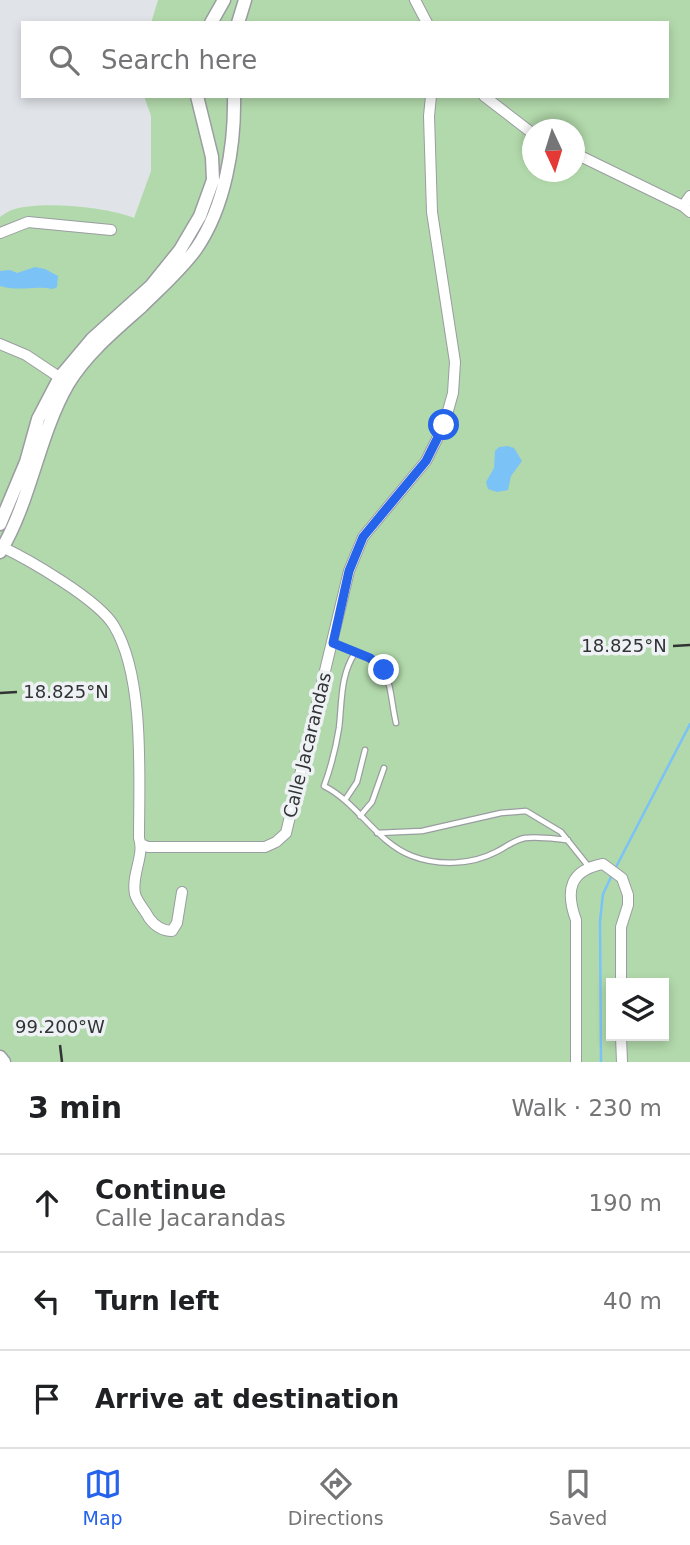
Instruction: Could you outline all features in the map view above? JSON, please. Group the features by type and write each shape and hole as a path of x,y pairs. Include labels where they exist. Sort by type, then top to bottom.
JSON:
{"street":[{"path":"212,21 224,0"},
{"path":"240,21 245,0"},
{"path":"415,0 426,21"},
{"path":"0,524 26,462 38,419 93,339 151,286 180,250 201,216 213,180 212,157 197,98"},
{"path":"182,892 177,923 172,931 164,931 154,924 135,897 134,882 141,844 139,741 130,662 114,624 49,572 1,548 36,468 48,423 64,381 195,251 210,226 230,155 234,98"},
{"name":"Calle Jacarandas","path":"141,844 148,847 265,847 286,833 349,571 363,537 426,461 444,425 453,393 455,362 432,212 431,98"},
{"path":"487,98 522,125"},
{"path":"585,158 687,209 690,196"},
{"path":"0,233 28,222 111,230"},
{"path":"0,344 26,355 64,381"},
{"path":"576,1062 576,920 571,906 570,887 580,873 589,867 603,864 622,878 628,895 628,905 621,927 621,978"},
{"path":"621,1041 622,1062"},
{"path":"0,1057 4,1062"}],"lane":[{"path":"333,643 370,658 384,670 396,723"},
{"path":"355,653 350,660 341,694 336,743 324,786 345,800 387,842 411,856 436,863 467,862 527,837 568,840"},
{"path":"345,800 357,782 365,750"},
{"path":"360,816 372,802 384,768"},
{"path":"377,833 422,831 501,813 526,811 561,832 589,867"}],"green space":[{"path":"158,0 690,0 690,1062 0,1062 0,217 15,209 58,205 108,211 134,218 151,171 151,116 145,98 669,98 669,21 152,21"}],"water":[{"path":"35,267 58,276 57,287 0,286 0,271 10,270 17,273"},
{"path":"499,447 514,448 522,461 511,476 508,490 497,492 488,489 486,482 494,468 495,451"}],"waterway":[{"path":"615,869 690,724"},
{"path":"601,1062 600,921 603,894 612,875"}],"route":[{"path":"384,670 370,658 333,643 349,571 363,537 426,461 444,425"}]}
